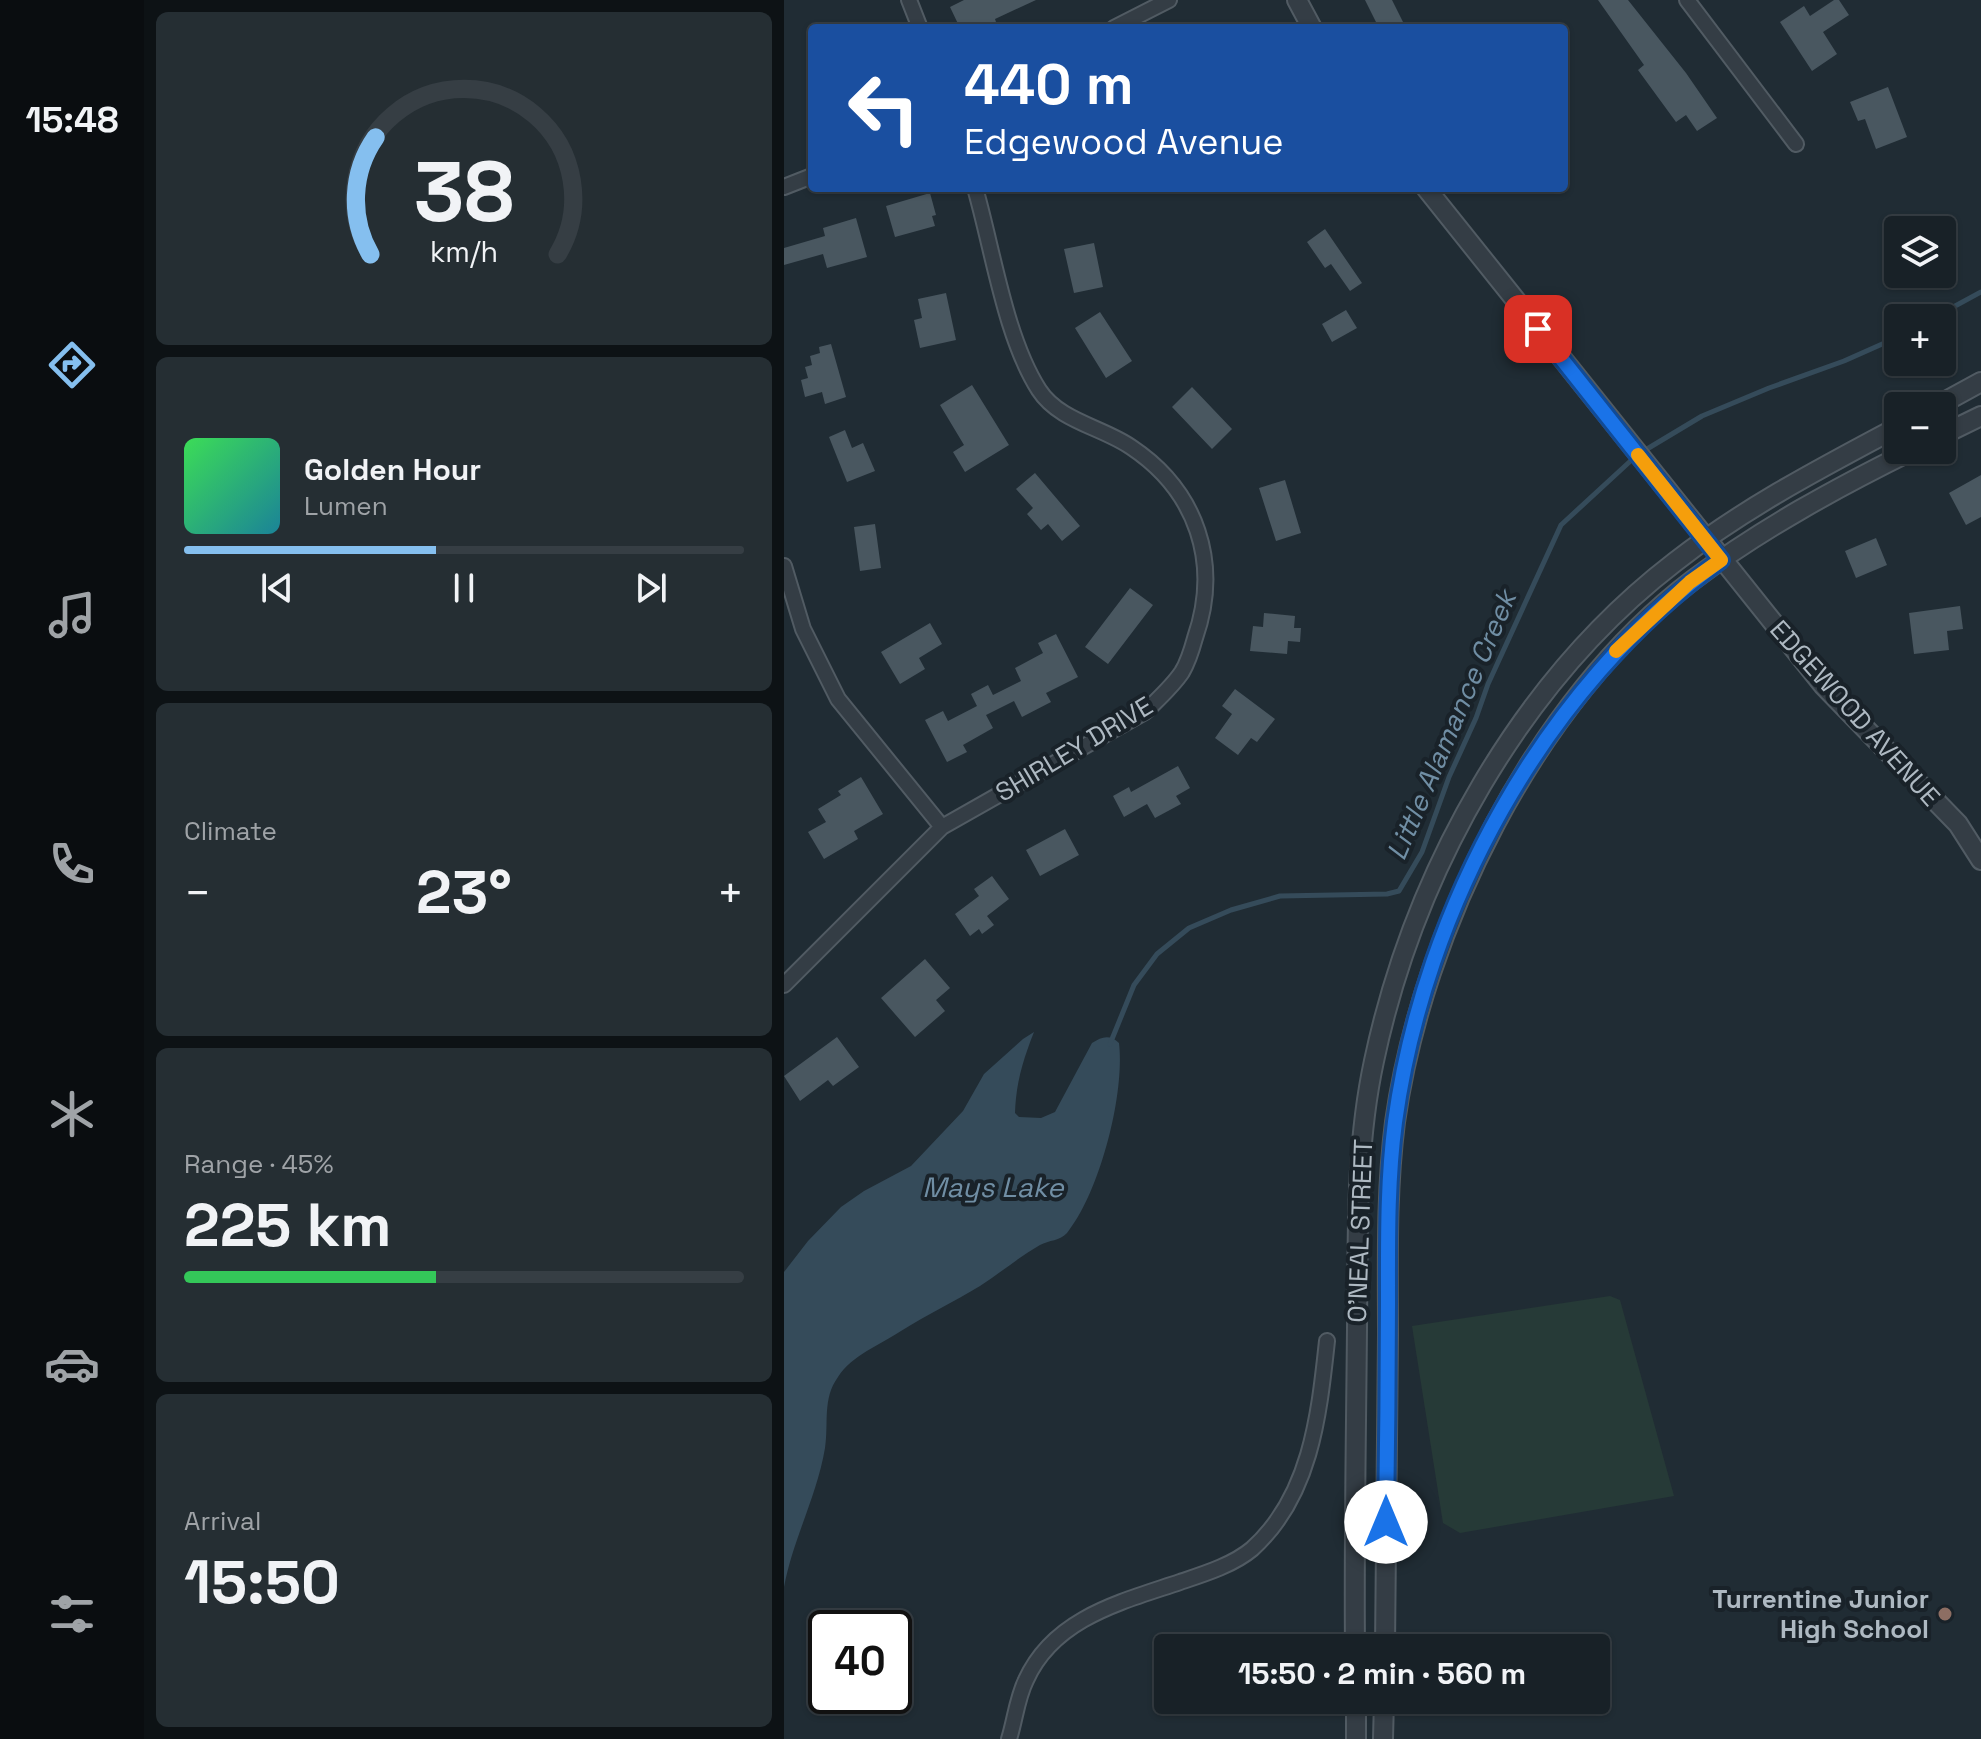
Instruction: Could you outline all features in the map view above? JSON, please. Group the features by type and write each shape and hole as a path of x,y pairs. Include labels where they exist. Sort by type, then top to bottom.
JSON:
{"street":[{"path":"909,0 918,24"},
{"path":"1122,24 1169,0"},
{"path":"1297,0 1310,24"},
{"path":"1687,0 1796,144"},
{"path":"784,187 808,178"},
{"name":"SHIRLEY DRIVE","path":"784,985 942,827 1145,712 1183,670 1204,611 1207,583 1199,530 1185,499 1151,461 1128,444 1058,410 1041,394 1020,358 976,192"},
{"name":"EDGEWOOD AVENUE","path":"1429,192 1823,685 1958,824 1981,841"},
{"path":"1956,396 1981,382"},
{"path":"1956,428 1981,416"},
{"name":"O'NEAL STREET","path":"1355,1634 1358,1182 1373,1064 1401,963 1426,893 1487,774 1563,671 1610,620 1671,564 1704,539 1784,489 1884,435"},
{"name":"O'NEAL STREET","path":"1385,1634 1390,1169 1404,1070 1420,1003 1470,872 1503,810 1574,699 1621,645 1690,582 1721,560 1826,493 1885,464"},
{"path":"784,566 803,629 838,699 942,827"},
{"name":"EDGEWOOD AVENUE","path":"1958,824 1981,860"},
{"path":"1009,1739 1025,1682 1037,1660 1059,1635 1084,1617 1106,1607 1207,1573 1250,1551 1268,1531 1296,1488 1307,1459 1319,1416 1327,1341"},
{"path":"1356,1714 1356,1739"},
{"path":"1383,1739 1384,1714"}],"green space":[{"path":"1610,1296 1620,1300 1674,1496 1460,1533 1443,1523 1412,1326"}],"water":[{"name":"Mays Lake","path":"1034,1032 1019,1082 1015,1113 1019,1117 1041,1118 1055,1112 1092,1043 1106,1037 1119,1043 1120,1064 1114,1115 1090,1193 1064,1236 1043,1243 980,1286 867,1351 844,1369 830,1394 821,1466 784,1587 784,1272 841,1207 911,1166 963,1111 984,1074"}],"building":[{"path":"964,0 1036,0 995,19 997,24 958,24 950,7"},
{"path":"1365,0 1392,0 1404,24 1377,24"},
{"path":"1598,0 1628,0 1717,118 1697,131 1686,115 1676,122 1638,70 1644,65"},
{"path":"1834,0 1839,0 1849,15 1823,32 1837,54 1812,71 1780,22 1804,6 1810,16"},
{"path":"1888,87 1907,137 1876,149 1865,119 1858,121 1850,102"},
{"path":"930,193 936,215 932,216 935,226 895,237 886,206"},
{"path":"856,218 867,257 827,268 823,254 784,265 784,248 825,236 823,228"},
{"path":"1325,229 1362,283 1350,291 1331,264 1325,268 1307,242"},
{"path":"1094,243 1103,287 1074,293 1064,249"},
{"path":"946,293 956,340 920,348 914,320 922,318 918,299"},
{"path":"1346,310 1357,328 1332,342 1322,324"},
{"path":"1100,312 1132,361 1106,378 1075,328"},
{"path":"831,344 846,397 825,404 822,392 805,397 801,380 808,378 805,367 812,365 810,356 820,353 819,347"},
{"path":"972,385 1009,445 965,472 953,452 964,445 940,405"},
{"path":"1192,387 1232,429 1212,449 1172,407"},
{"path":"845,430 852,448 863,443 875,471 847,482 829,437"},
{"path":"1035,473 1080,526 1062,541 1048,524 1041,530 1027,514 1033,508 1016,489"},
{"path":"1981,475 1981,517 1966,525 1949,493"},
{"path":"1285,480 1301,533 1276,541 1259,488"},
{"path":"875,524 881,568 860,571 854,527"},
{"path":"1876,538 1887,565 1856,578 1845,551"},
{"path":"1130,588 1153,605 1108,664 1085,647"},
{"path":"1960,606 1963,629 1947,631 1949,650 1914,654 1909,613"},
{"path":"1264,613 1295,616 1294,628 1301,628 1300,642 1288,641 1287,654 1250,651 1253,626 1263,627"},
{"path":"930,623 942,644 919,658 925,669 900,684 881,652"},
{"path":"1056,634 1078,677 1046,693 1051,702 1022,717 1014,701 986,715 993,728 963,745 967,752 947,762 925,720 943,711 948,721 977,706 971,694 988,685 993,695 1021,681 1015,668 1043,653 1038,643"},
{"path":"1235,689 1275,719 1257,742 1251,738 1238,755 1215,738 1232,714 1222,706"},
{"path":"1178,766 1190,788 1176,796 1181,804 1155,818 1147,804 1124,817 1113,796 1129,787 1131,792"},
{"path":"861,777 883,814 854,831 858,839 824,859 808,832 826,822 818,809 841,795 838,791"},
{"path":"1065,829 1079,855 1040,876 1026,850"},
{"path":"992,876 1009,899 987,916 994,925 982,934 979,929 970,936 955,914 979,896 974,889"},
{"path":"925,959 950,988 936,1000 945,1011 915,1037 881,998"},
{"path":"837,1037 859,1067 833,1086 828,1080 800,1101 784,1076"}],"waterway":[{"name":"Little Alamance Creek","path":"1956,306 1981,292"},
{"name":"Little Alamance Creek","path":"1110,1044 1134,985 1157,954 1189,928 1231,910 1280,896 1387,894 1399,891 1422,852 1488,684 1561,525 1637,455 1702,416 1884,343"}],"slow traffic":[{"path":"1616,651 1690,582 1721,560 1638,455"}],"place":[{"name":"Turrentine Junior High School","path":"1945,1614"}],"route":[{"path":"1386,1522 1390,1169 1404,1070 1420,1003 1470,872 1503,810 1574,699 1647,620 1690,582 1721,560 1538,329"}]}
